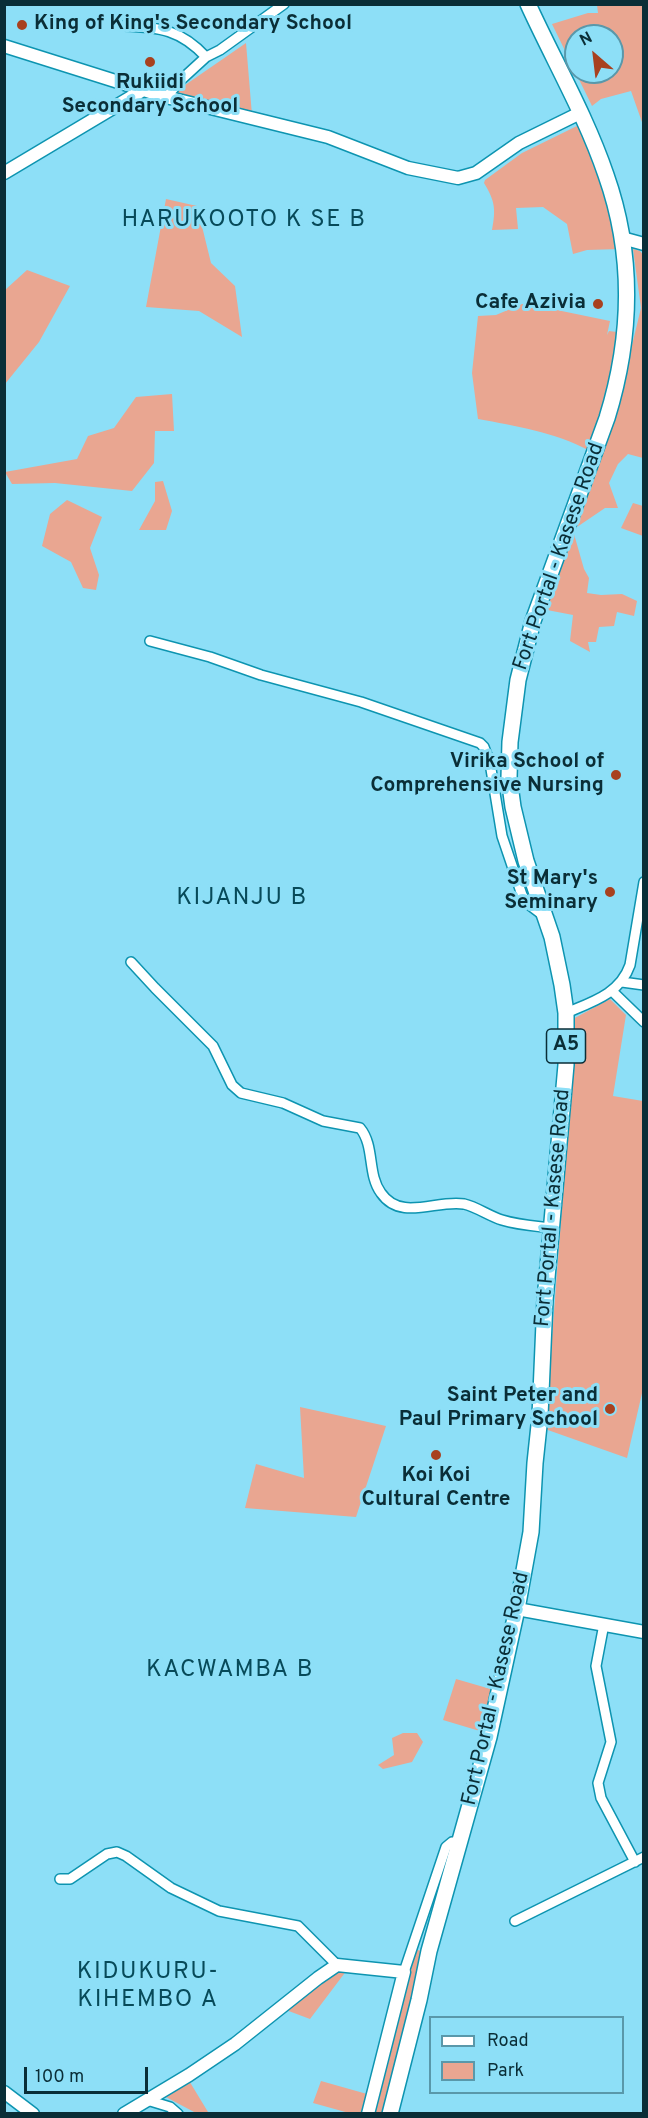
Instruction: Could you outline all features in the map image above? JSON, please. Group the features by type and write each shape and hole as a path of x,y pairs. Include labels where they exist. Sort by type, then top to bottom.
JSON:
{"highway":[{"name":"Fort Portal - Kasese Road","path":"390,2114 429,1951 489,1737 531,1532 540,1416 545,1300 566,1065 566,1013 558,961 547,918 526,861 513,807 509,778 510,742 513,707 533,621 616,389 626,329 627,310 622,238 606,176 580,113 528,4"}],"street":[{"path":"166,96 206,57 220,50 284,4"},
{"path":"124,26 172,32 193,43 206,57"},
{"path":"4,46 143,90 349,143 408,168 458,177 476,173 519,143 580,113"},
{"path":"4,173 143,90"},
{"path":"622,238 643,245"},
{"path":"150,641 261,675 361,702 480,743 490,763 502,836 522,895 528,904 547,918"},
{"path":"566,1013 612,992 622,982 630,965 644,882"},
{"path":"131,962 213,1046 232,1085 241,1093 283,1103 323,1121 360,1128 365,1134 377,1186 390,1202 412,1209 454,1203 465,1204 511,1223 552,1228"},
{"path":"622,982 644,985"},
{"path":"612,992 644,1022"},
{"path":"517,1609 644,1632"},
{"path":"515,1922 639,1860 601,1798 597,1783 611,1742 596,1666 604,1624"},
{"path":"368,2114 404,1972 446,1847 452,1842 460,1843"},
{"path":"60,1879 70,1879 107,1854 117,1852 171,1888 219,1911 298,1926 337,1965 404,1972"},
{"path":"124,2114 235,2044 337,1965"},
{"path":"4,2092 33,2114"},
{"path":"147,2100 170,2107 178,2114"}],"green space":[{"path":"597,5 643,5 643,125 631,91 601,99 592,106 581,84 624,84 624,24 564,24 564,49 552,24 588,13 598,13"},
{"path":"246,43 252,115 177,95 175,92"},
{"path":"579,125 598,164 620,249 587,250 573,254 567,224 543,207 516,208 518,229 492,230 494,205 484,183 485,180 522,153"},
{"path":"166,199 197,206 211,263 235,286 242,337 199,311 146,307"},
{"path":"633,249 640,251 644,256 643,458 628,454 618,464 609,483 618,508 605,508 577,527 616,411 641,308"},
{"path":"27,270 70,286 39,342 5,384 5,290"},
{"path":"533,303 610,321 607,335 609,331 617,332 606,401 588,450 548,434 478,419 472,373 478,316 496,315 522,304"},
{"path":"172,394 174,431 155,431 154,463 132,491 55,483 12,484 5,472 77,459 88,436 114,428 136,397"},
{"path":"163,481 172,511 166,530 139,530 155,501 155,482"},
{"path":"67,500 102,517 90,548 99,575 96,590 83,588 71,562 42,546 50,514"},
{"path":"633,503 643,506 643,536 621,528"},
{"path":"574,534 584,569 589,578 587,593 622,594 637,601 634,616 617,612 614,626 599,627 596,642 588,642 590,652 570,641 573,615 547,610"},
{"path":"610,999 626,1015 613,1096 643,1101 643,1389 627,1458 545,1429 566,1155 571,1020"},
{"path":"300,1407 386,1426 356,1517 245,1508 256,1464 304,1478"},
{"path":"456,1679 494,1690 483,1732 443,1720"},
{"path":"403,1733 417,1733 423,1742 412,1762 383,1769 378,1765 394,1755 392,1738"},
{"path":"416,1950 425,1951 385,2113 372,2114 375,2094"},
{"path":"339,1970 347,1970 310,2019 286,2010"},
{"path":"188,2079 208,2112 196,2113 164,2096"},
{"path":"321,2081 367,2094 365,2113 349,2113 313,2103"}],"place":[{"name":"King of King's Secondary School","path":"22,25"},
{"name":"Rukiidi Secondary School","path":"150,62"},
{"name":"Cafe Azivia","path":"598,304"},
{"name":"Virika School of Comprehensive Nursing","path":"616,775"},
{"name":"St Mary's Seminary","path":"610,892"},
{"name":"Saint Peter and Paul Primary School","path":"610,1409"},
{"name":"Koi Koi Cultural Centre","path":"436,1455"}],"district":[{"name":"HARUKOOTO K SE B","path":"244,221"},
{"name":"KIJANJU B","path":"242,899"},
{"name":"KACWAMBA B","path":"230,1671"},
{"name":"KIDUKURU- KIHEMBO A","path":"148,1987"}]}
